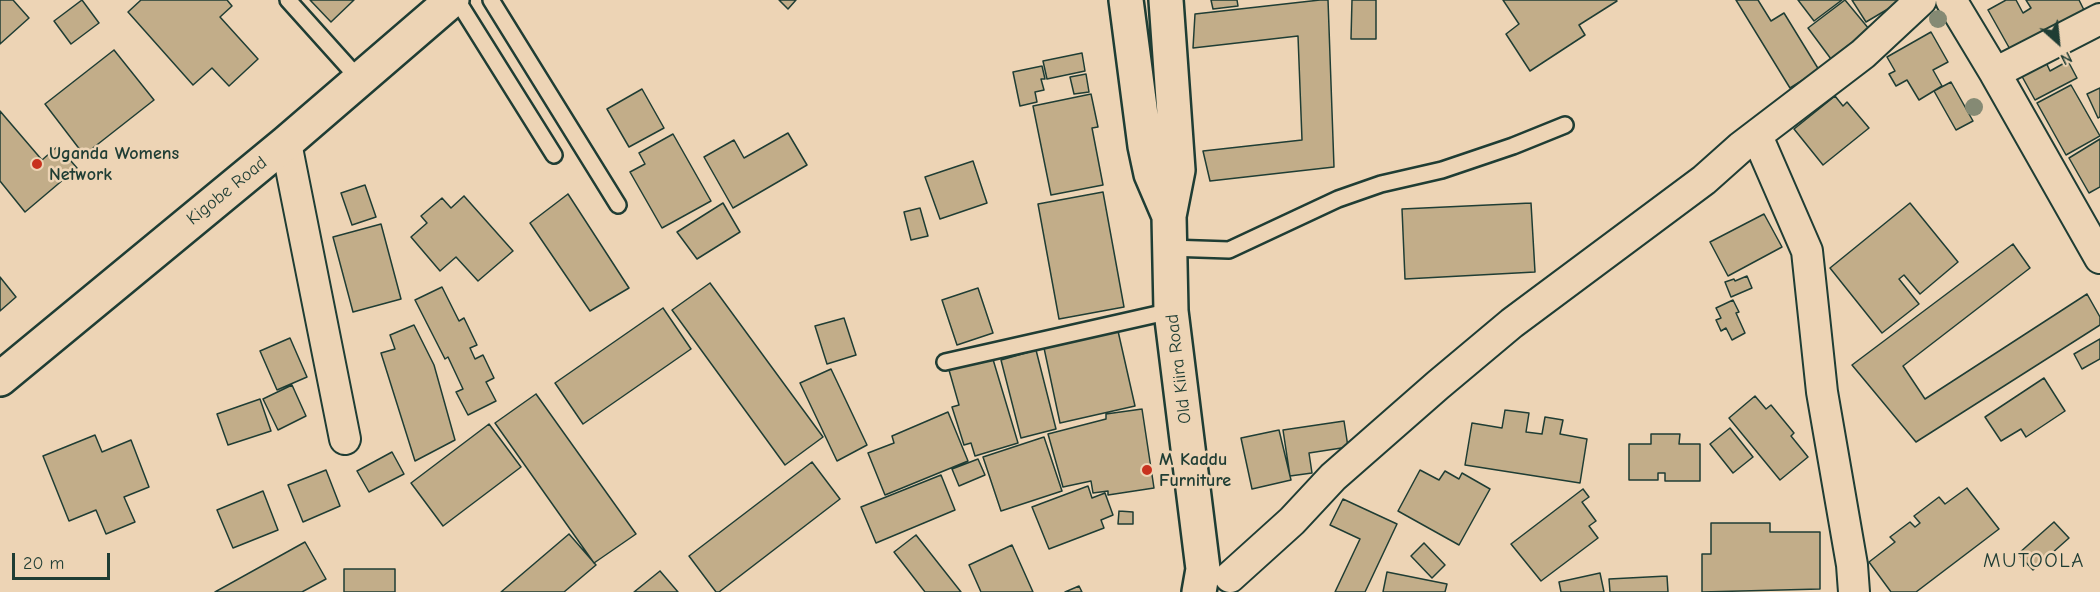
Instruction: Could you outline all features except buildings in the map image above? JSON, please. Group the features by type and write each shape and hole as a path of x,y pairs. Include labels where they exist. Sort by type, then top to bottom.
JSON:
{"main road":[{"name":"Kigobe Road","path":"0,378 286,143 454,0"},
{"name":"Old Kiira Road","path":"1126,0 1145,146 1151,174 1168,216"},
{"name":"Old Kiira Road","path":"1166,0 1178,170 1168,216 1171,311 1218,583"}],"street":[{"path":"1218,583 1292,521 1333,477 1512,323 1704,180 1863,54 1921,0"},
{"path":"1951,0 2100,258"},
{"path":"1995,73 2100,19"},
{"path":"1757,136 1807,250 1822,392 1852,565 1854,592"},
{"path":"286,143 345,439"}],"lane":[{"path":"288,0 359,79"},
{"path":"454,0 554,155"},
{"path":"491,0 618,205"},
{"path":"1169,248 1229,250 1338,199 1381,184 1452,166 1514,146 1565,125"},
{"path":"945,362 1171,311"}],"place":[{"name":"Uganda Womens Network","path":"37,164"},
{"name":"M Kaddu Furniture","path":"1147,470"}],"district":[{"name":"MUTOOLA","path":"2034,561"}]}
